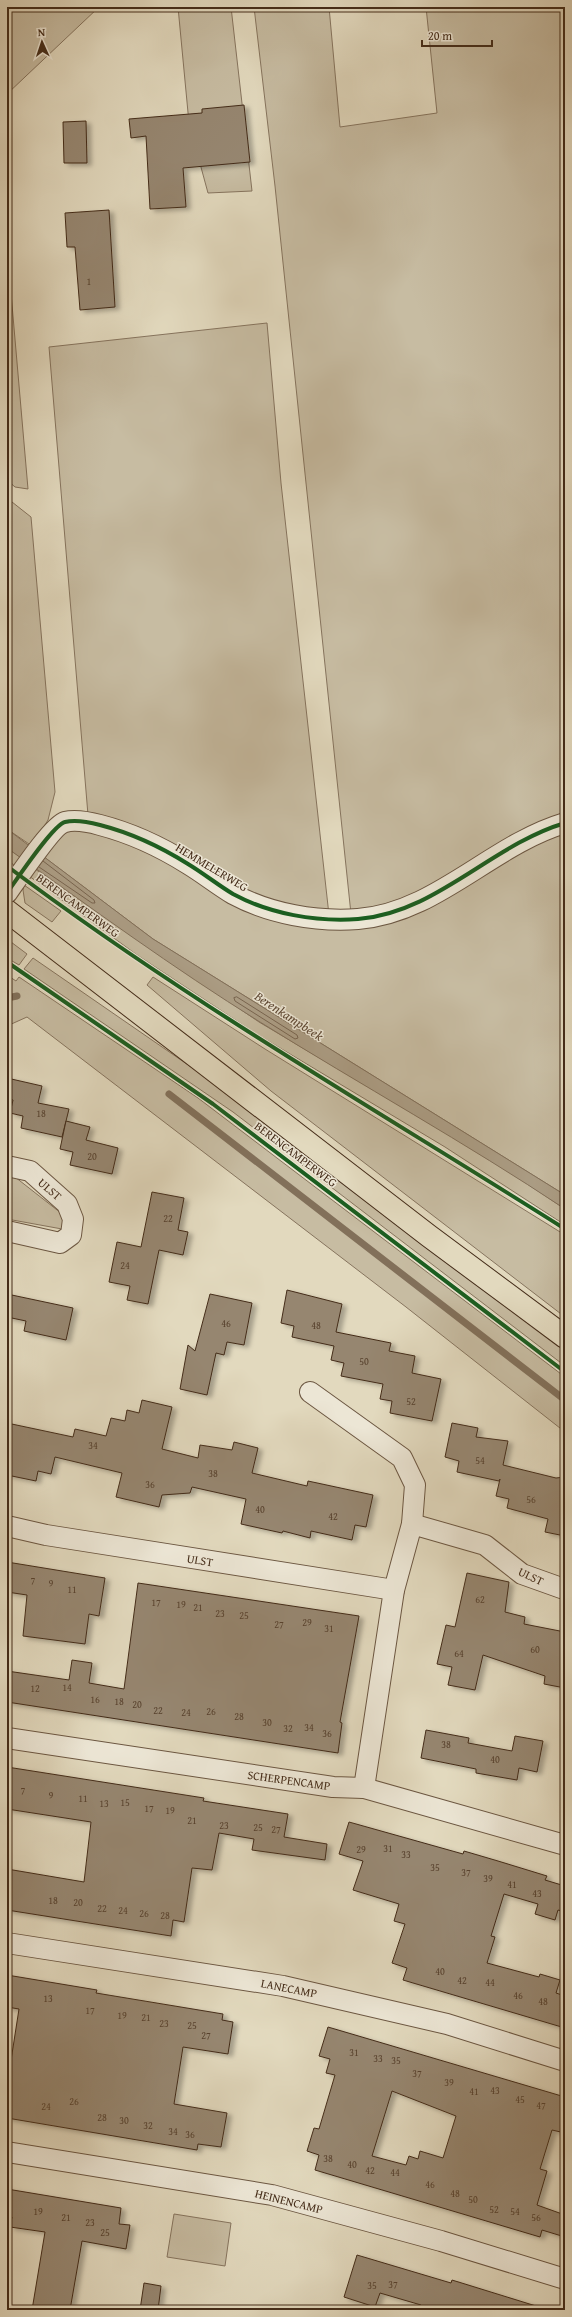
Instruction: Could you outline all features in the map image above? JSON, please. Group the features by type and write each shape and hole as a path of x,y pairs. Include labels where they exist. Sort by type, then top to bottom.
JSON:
{"main road":[{"name":"BERENCAMPERWEG","path":"7,911 428,1236 565,1337"}],"street":[{"name":"HEMMELERWEG","path":"7,893 42,847 52,831 64,822 88,822 119,831 163,849 234,894 275,910 314,918 356,919 375,917 431,896 522,839 565,823"},
{"name":"ULST","path":"7,1166 30,1171 67,1204 73,1219 71,1235 60,1243 7,1231"},
{"path":"310,1392 402,1458 415,1485 412,1524 394,1590 364,1788"},
{"name":"ULST","path":"412,1524 485,1544 522,1574 564,1589"},
{"name":"ULST","path":"7,1526 46,1535 394,1590"},
{"name":"SCHERPENCAMP","path":"7,1738 333,1787 364,1788 565,1845"},
{"name":"LANECAMP","path":"7,1944 282,1986 447,2024 565,2061"},
{"name":"HEINENCAMP","path":"7,2152 272,2195 441,2241 565,2279"}],"shaded area":[{"path":"7,7 99,7 7,94"},
{"path":"178,7 231,7 252,191 208,193 189,123"},
{"path":"254,7 329,7 340,127 437,113 426,7 565,7 565,818 408,901 351,914 275,186"},
{"path":"7,247 28,489 15,487 7,480"},
{"path":"267,323 281,483 329,915 279,906 88,815 49,347"},
{"path":"7,498 31,517 55,792 48,820 32,846 7,829"},
{"path":"71,828 124,839 218,891 356,924 565,828 565,1195 153,939 44,857 60,833"},
{"path":"7,848 25,860 18,868 7,860"},
{"path":"35,869 259,1022 490,1159 565,1209 565,1225 445,1147 255,1033 137,955 29,876"},
{"path":"24,885 61,911 52,922 25,903 23,890"},
{"path":"7,939 27,954 19,965 7,958"},
{"path":"33,958 239,1100 565,1350 565,1366 233,1112 24,969"},
{"path":"7,975 16,981 19,977 198,1098 565,1377 565,1432 406,1307 27,1017 7,1026"},
{"path":"153,977 265,1049 565,1235 565,1317 271,1091 147,985"},
{"path":"7,1176 15,1177 66,1217 62,1229 7,1219"},
{"path":"174,2214 231,2223 225,2266 167,2257"}],"water":[{"path":"7,829 153,939 565,1195 565,1209 452,1137 260,1022 164,959 7,848"}],"building":[{"path":"244,105 250,162 183,168 186,207 150,209 146,136 131,138 129,119 202,113 202,109"},
{"path":"86,121 87,163 64,163 63,122"},
{"path":"109,210 115,307 80,310 75,247 67,247 65,213"},
{"path":"7,1078 42,1086 38,1103 69,1109 62,1137 21,1128 23,1116 10,1113 13,1100 7,1098"},
{"path":"66,1121 90,1127 86,1140 118,1148 112,1174 70,1165 73,1152 60,1149"},
{"path":"152,1192 184,1198 178,1230 188,1232 183,1255 159,1250 148,1304 127,1300 130,1286 109,1282 117,1242 141,1247"},
{"path":"287,1290 342,1304 336,1332 391,1343 389,1351 415,1356 412,1373 441,1379 432,1421 390,1413 392,1401 380,1399 383,1384 341,1376 344,1363 331,1360 334,1346 292,1337 294,1326 281,1323"},
{"path":"7,1294 73,1308 66,1340 24,1331 26,1321 7,1317"},
{"path":"210,1294 252,1303 244,1345 227,1342 224,1355 216,1353 207,1395 180,1389 188,1345 195,1351"},
{"path":"142,1400 172,1407 162,1449 198,1458 200,1445 232,1450 234,1442 258,1448 252,1473 307,1486 308,1481 373,1495 366,1527 355,1525 352,1540 311,1531 310,1538 283,1531 282,1533 241,1524 246,1499 192,1487 190,1493 162,1495 159,1507 116,1497 122,1473 55,1457 51,1474 38,1471 36,1481 7,1475 7,1423 73,1437 75,1429 106,1436 111,1418 125,1421 127,1410 139,1413"},
{"path":"452,1423 478,1428 476,1437 508,1441 503,1465 556,1478 565,1477 565,1536 545,1532 548,1519 507,1508 509,1499 496,1496 500,1479 499,1481 457,1472 459,1461 445,1457"},
{"path":"7,1562 105,1578 99,1616 89,1614 85,1644 23,1636 27,1595 7,1592"},
{"path":"467,1573 509,1582 505,1612 525,1617 524,1624 565,1632 565,1688 544,1684 545,1676 483,1655 475,1690 448,1685 452,1667 437,1664 446,1625 455,1627"},
{"path":"138,1583 359,1616 340,1722 342,1723 338,1753 7,1702 7,1671 69,1680 72,1660 92,1663 89,1683 124,1689"},
{"path":"426,1730 469,1738 468,1743 512,1751 515,1736 543,1741 537,1772 519,1768 517,1780 476,1773 476,1769 421,1758"},
{"path":"7,1767 204,1798 203,1801 288,1814 284,1837 327,1844 325,1860 252,1850 254,1839 219,1833 212,1870 192,1868 184,1922 173,1920 171,1936 7,1910 7,1869 84,1882 91,1822 7,1809"},
{"path":"349,1822 463,1854 464,1851 498,1861 547,1876 545,1880 565,1886 565,1912 558,1910 555,1920 535,1914 538,1904 504,1894 491,1936 495,1937 487,1963 539,1977 540,1974 560,1980 556,1993 565,1996 565,2028 403,1980 407,1968 392,1963 405,1924 394,1921 399,1904 353,1890 363,1861 339,1854"},
{"path":"7,1975 97,1990 96,1993 223,2014 222,2020 233,2022 228,2054 183,2047 174,2104 227,2113 221,2147 198,2144 197,2150 7,2118 7,2086 19,2009 7,2007"},
{"path":"328,2027 565,2097 565,2133 552,2130 540,2169 547,2171 537,2205 565,2215 565,2237 542,2230 540,2237 315,2170 319,2155 307,2151 314,2128 319,2129 335,2075 326,2073 330,2059 319,2056","holes":["392,2091 456,2116 443,2158 420,2151 418,2159 409,2156 406,2165 372,2156"]},
{"path":"7,2189 121,2208 119,2224 130,2225 126,2249 82,2241 70,2310 32,2310 45,2232 10,2227 12,2217 7,2216"},
{"path":"357,2255 451,2283 452,2280 536,2306 535,2310 420,2310 421,2305 380,2293 375,2307 344,2297"},
{"path":"144,2283 161,2286 158,2310 140,2310"}],"waterway":[{"path":"7,998 17,996"},
{"path":"169,1094 565,1400"}],"cycle path":[{"path":"7,893 35,853 52,832 59,825 65,822 78,821 112,828 146,841 178,858 233,894 262,907 310,918 342,920 358,919 386,914 413,905 438,892 512,846 538,833 565,823"},
{"path":"7,866 143,963 212,1008 565,1229"},
{"path":"7,962 213,1104 565,1372"}],"water label":[{"name":"Berenkampbeek","path":"289,1016"}]}
